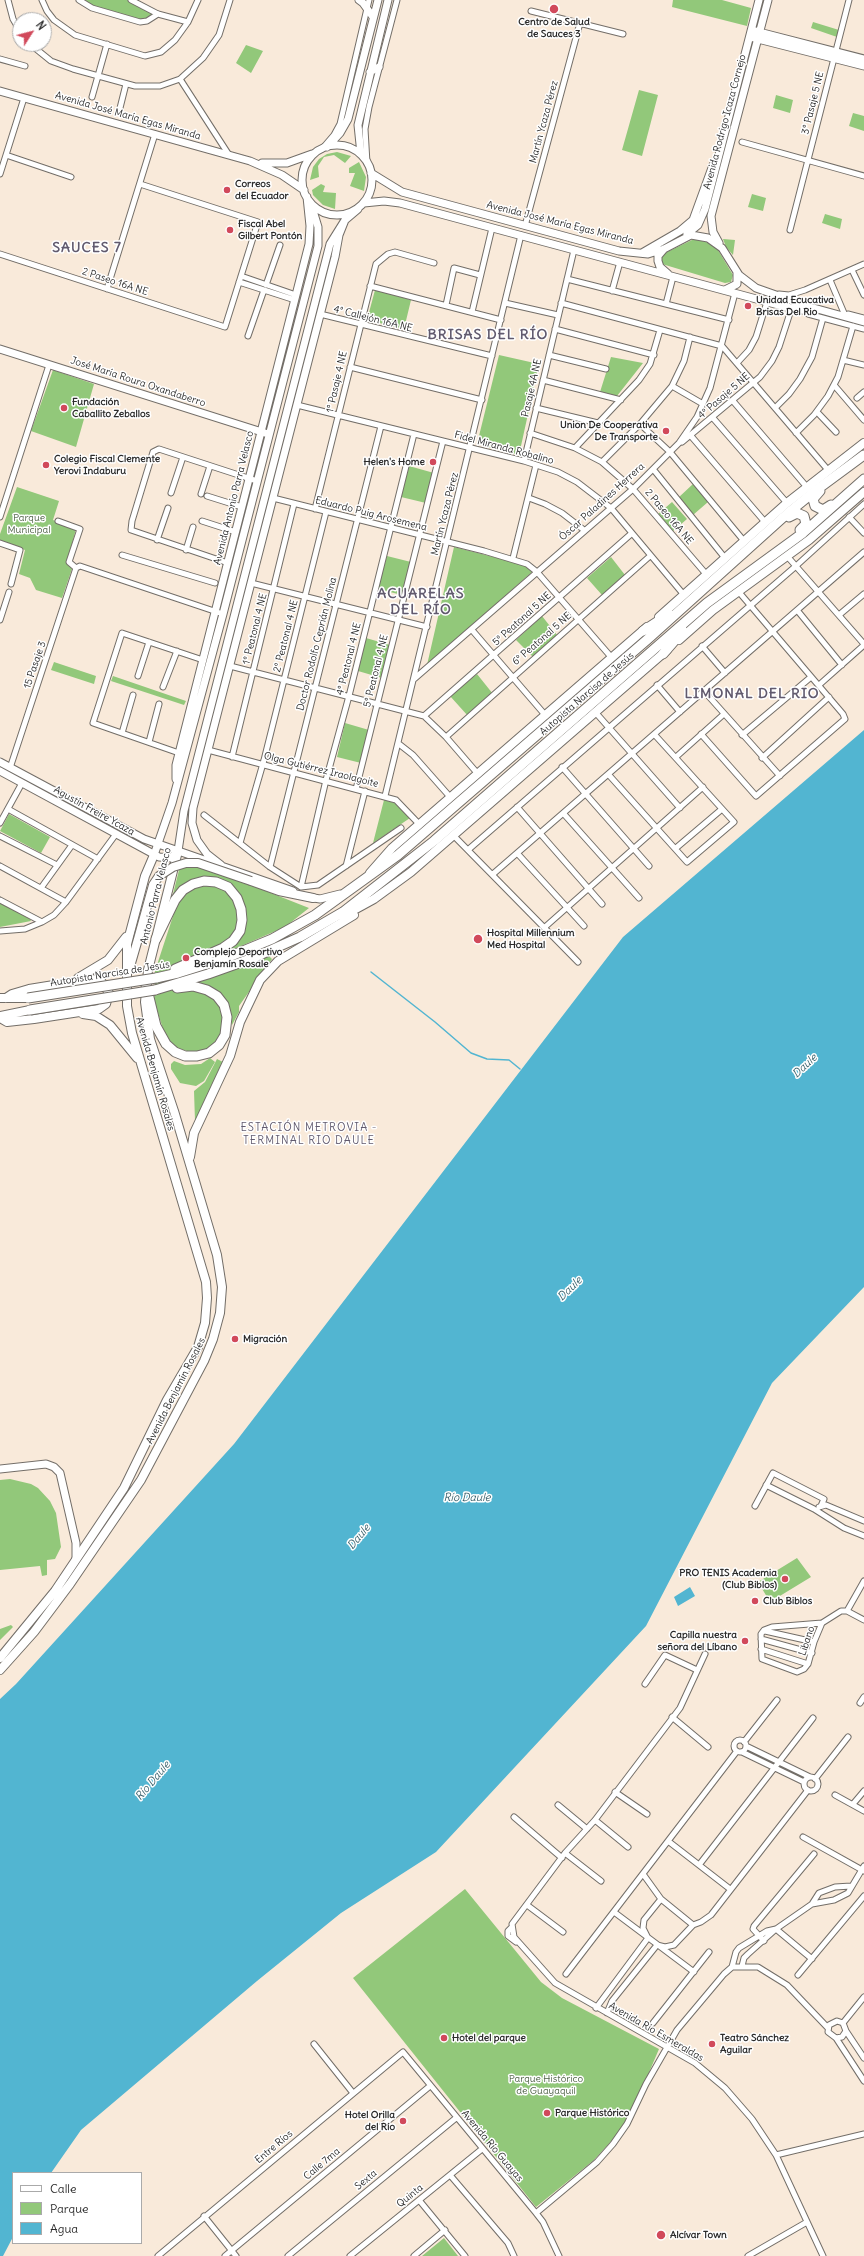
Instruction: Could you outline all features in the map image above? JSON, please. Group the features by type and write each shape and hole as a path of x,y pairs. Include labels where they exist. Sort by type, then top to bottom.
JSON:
{"highway":[{"name":"Autopista Narcisa de Jesús","path":"28,998 156,978 227,963 294,928 363,880 426,832 696,597 815,491 864,455"},
{"path":"841,471 834,481 814,496 813,501 815,506 820,510 826,509 844,493 854,488"},
{"name":"Autopista Narcisa de Jesús","path":"30,1010 155,990 227,963 277,948 324,925 379,886 428,846 704,606 803,532 864,479"},
{"path":"762,537 772,532 794,513 800,513 804,516 806,522 804,527 782,543 776,553"},
{"path":"643,631 696,597"},
{"path":"663,654 704,606"},
{"path":"156,939 179,894 193,884 210,880 223,884 233,892 240,904 242,914 241,926 237,936 228,945 156,978"},
{"path":"146,985 159,1033 170,1048 185,1056 202,1055 214,1049 222,1040 227,1029 227,1017 221,1000 212,992 201,987 155,990"}],"main road":[{"path":"359,0 373,17"},
{"path":"358,209 350,213 332,215 318,210 311,204 305,193 304,170 321,150 340,133 348,119 378,0"},
{"path":"361,154 358,125 388,0"},
{"name":"Avenida Rodrigo Icaza Cornejo","path":"682,238 695,229 701,221 759,0"},
{"name":"Avenida Rodrigo Icaza Cornejo","path":"722,248 713,232 711,216 768,0"},
{"path":"750,33 834,55 864,66"},
{"path":"834,55 864,59"},
{"path":"370,72 380,67"},
{"name":"Avenida José María Egas Miranda","path":"0,91 250,161 282,174 305,193"},
{"path":"221,865 202,848 194,830 193,808 251,583 255,551 279,436 330,244 345,220 364,203 372,186 371,172 361,154 351,148 339,145 321,150"},
{"name":"Avenida José María Egas Miranda","path":"250,161 287,163 321,150"},
{"path":"641,253 680,231 693,220 707,177 718,154"},
{"name":"Avenida José María Egas Miranda","path":"371,172 402,192 619,251 654,253 682,238 698,235 712,240 722,248 736,271 746,282 764,292 864,324"},
{"name":"Avenida Antonio Parra Velasco","path":"154,855 172,803 223,614 269,434 273,401 273,386 309,244 310,226 305,193"},
{"name":"Avenida José María Egas Miranda","path":"364,203 384,201 400,203 735,293 788,309 809,311 864,324"},
{"name":"Avenida Antonio Parra Velasco","path":"172,803 179,753 261,432 273,401 281,390 318,246 318,227 311,204"},
{"path":"184,811 255,551 273,498 320,314 338,235 345,220"},
{"path":"664,249 658,256 658,261 662,269 672,276"},
{"path":"723,290 731,289 736,284 738,280 736,271"},
{"name":"José María Roura Oxandaberro","path":"0,349 269,434"},
{"path":"273,386 281,390"},
{"path":"279,436 287,439"},
{"name":"Autopista Narcisa de Jesús","path":"363,880 392,848 452,798 684,595 786,502 864,443"},
{"name":"Autopista Narcisa de Jesús","path":"324,925 374,899 411,872 713,610 809,540 861,494"},
{"name":"Agustín Freire Ycaza","path":"0,762 116,825 158,845 221,865 313,898 329,898 354,886"},
{"name":"Agustín Freire Ycaza","path":"0,772 154,855 168,858 178,851"},
{"path":"184,811 198,788"},
{"name":"Antonio Parra Velasco","path":"146,985 178,851 184,811"},
{"name":"Antonio Parra Velasco","path":"126,980 126,952 145,876 154,855"},
{"path":"126,980 153,885 159,876 172,867 186,863 198,863 279,891 313,898"},
{"path":"190,1164 190,1151 194,1133 230,1056 240,1022 260,980 278,961 332,929 374,899"},
{"path":"68,982 94,971 115,954 126,939 133,922"},
{"path":"0,1017 7,1022 76,1013 102,1007 108,1001 109,993 106,985 96,979 29,989 3,998"},
{"name":"Avenida Benjamín Rosales","path":"0,1658 29,1625 76,1562 124,1488 168,1400 198,1347 206,1315 208,1298 206,1282 129,1019 126,980"},
{"name":"Avenida Benjamín Rosales","path":"0,1670 39,1626 129,1500 192,1383 213,1339 222,1299 221,1273 190,1164 150,1039 145,1002 146,985"},
{"name":"Autopista Narcisa de Jesús","path":"3,998 28,998"},
{"name":"Autopista Narcisa de Jesús","path":"0,1017 30,1010"},
{"path":"76,1013 96,1016 110,1025 141,1063"},
{"path":"0,1469 46,1464 54,1467 60,1473 76,1543 76,1562"}],"street":[{"path":"8,0 12,15"},
{"path":"42,0 47,11 54,20 75,34 146,56 156,54 165,49 177,37 188,22 198,0"},
{"path":"79,0 90,8 140,22 146,21 158,14"},
{"path":"131,0 158,14 188,22"},
{"path":"39,52 57,64 97,76 146,88 160,86 180,78 198,64 216,41 225,21 230,0"},
{"path":"321,150 334,135 340,124 369,0"},
{"path":"367,163 365,129 397,0"},
{"name":"3º Pasaje 5 NE","path":"790,230 849,0"},
{"path":"532,12 623,34"},
{"name":"Martín Ycaza Pérez","path":"525,226 580,23"},
{"path":"92,97 107,44"},
{"path":"0,59 25,66"},
{"path":"180,78 229,155"},
{"path":"120,108 126,84"},
{"path":"0,174 24,98"},
{"path":"107,289 155,134"},
{"path":"742,142 864,176"},
{"path":"6,155 71,177"},
{"path":"140,184 258,222 239,282 264,290 296,297"},
{"path":"472,312 492,228"},
{"name":"Martín Ycaza Pérez","path":"385,796 399,744 521,235"},
{"path":"266,284 280,245"},
{"name":"Pasaje 4A NE","path":"524,461 574,250"},
{"name":"1º Pasaje 4 NE","path":"316,509 375,267 380,260 395,252 434,263"},
{"name":"2 Paseo 16A NE","path":"0,254 225,326 239,282"},
{"path":"612,291 620,262"},
{"path":"764,292 790,295 830,280 864,264"},
{"path":"446,305 454,268 480,275"},
{"path":"852,270 864,295"},
{"path":"241,276 266,284 296,297"},
{"path":"666,304 672,276"},
{"path":"567,279 729,320"},
{"path":"830,280 844,313"},
{"path":"370,286 501,320"},
{"path":"248,336 264,290"},
{"name":"Óscar Paladines Herrera","path":"414,679 633,489 679,443 703,404 722,346 735,293"},
{"path":"737,363 749,350 756,337 767,302"},
{"path":"799,302 844,313 864,324"},
{"path":"505,303 558,315"},
{"path":"561,303 722,346 828,470"},
{"path":"788,309 853,326 864,324"},
{"name":"4º Pasaje 5 NE","path":"679,443 692,436 754,383 772,361 788,309"},
{"name":"4° Callejón 16A NE","path":"320,314 360,326 492,356"},
{"path":"775,408 789,394 800,379 812,357 823,318"},
{"path":"796,433 817,412 834,384 853,326"},
{"path":"555,329 654,355"},
{"path":"575,448 639,380 654,355 660,330"},
{"path":"602,462 640,424 672,386 684,361 690,337"},
{"path":"549,355 606,369"},
{"path":"843,360 864,365"},
{"path":"0,517 49,364"},
{"path":"350,367 482,400"},
{"path":"543,380 621,400"},
{"path":"834,384 864,420"},
{"path":"672,386 703,404"},
{"path":"857,398 864,392"},
{"path":"733,401 806,486"},
{"name":"Fidel Miranda Robalino","path":"297,404 524,461 577,482 611,508 631,534 684,595"},
{"path":"536,408 598,423"},
{"path":"817,412 836,432"},
{"path":"713,418 786,502"},
{"path":"640,424 670,452 744,541"},
{"name":"Doctor Rodolfo Ceprián Molina","path":"270,868 381,426"},
{"name":"2 Paseo 16A NE","path":"530,433 575,448 602,462 633,489 706,574"},
{"name":"4º Peatonal 4 NE","path":"301,888 326,780 349,696 414,434"},
{"path":"692,436 765,522"},
{"name":"5º Peatonal 4 NE","path":"356,789 443,441"},
{"path":"228,563 132,532 130,527 156,450 183,457 257,481"},
{"path":"171,493 183,457"},
{"path":"512,558 529,498 536,465"},
{"path":"201,494 210,466"},
{"path":"653,469 725,558"},
{"path":"468,849 749,604 796,566 864,504 861,494"},
{"path":"207,496 242,507"},
{"name":"Eduardo Puig Arosemena","path":"273,498 512,558 527,564 537,572 612,658"},
{"path":"529,498 562,513 584,530"},
{"name":"1º Peatonal 4 NE","path":"232,757 254,673 294,504"},
{"path":"157,540 168,508"},
{"name":"2º Peatonal 4 NE","path":"240,843 263,764 326,512"},
{"path":"849,518 864,533"},
{"path":"58,521 80,529 69,562 76,568 80,566 223,614"},
{"path":"202,521 236,532"},
{"path":"186,550 193,527"},
{"name":"5º Peatonal 5 NE","path":"424,716 495,656 631,534"},
{"path":"0,543 20,550 11,584"},
{"path":"493,874 864,552"},
{"path":"122,556 216,583"},
{"name":"6º Peatonal 5 NE","path":"446,737 650,556"},
{"path":"787,556 864,644 819,685"},
{"name":"15 Pasaje 3","path":"10,768 76,568"},
{"path":"251,583 426,627"},
{"path":"701,734 753,795 759,795 844,721 843,714 738,591"},
{"path":"0,620 9,592"},
{"path":"839,615 864,594"},
{"path":"797,610 842,665"},
{"path":"472,630 546,716"},
{"path":"179,753 93,723 122,633 203,660"},
{"path":"858,637 864,633"},
{"path":"138,676 149,642"},
{"path":"702,646 725,673"},
{"path":"163,687 176,651"},
{"path":"230,666 424,716 446,737 478,774"},
{"path":"742,735 811,676"},
{"path":"656,685 680,712"},
{"path":"704,691 762,758 780,776"},
{"path":"122,733 133,695"},
{"path":"762,758 829,697"},
{"path":"149,742 159,704"},
{"path":"596,713 680,808"},
{"path":"676,757 724,714"},
{"path":"608,774 687,862 734,822 654,734"},
{"path":"399,744 413,755 452,798"},
{"name":"Olga Gutiérrez Iraolagoite","path":"208,750 385,796 396,800 420,825"},
{"path":"562,767 649,866"},
{"path":"0,823 22,783"},
{"path":"545,927 703,788"},
{"path":"346,866 365,791"},
{"path":"517,807 602,904"},
{"path":"8,809 98,860"},
{"path":"676,848 722,809"},
{"path":"563,813 639,898"},
{"path":"204,815 270,868 301,888 318,885 401,828"},
{"path":"0,931 25,929 54,915 66,902 116,834"},
{"path":"0,836 57,865"},
{"path":"454,836 578,962"},
{"path":"41,888 72,845"},
{"path":"517,853 584,926"},
{"path":"0,866 66,902"},
{"path":"0,900 42,922"},
{"path":"755,1506 773,1473 824,1499 821,1506"},
{"path":"766,1485 814,1509 844,1528 864,1536"},
{"path":"814,1509 826,1505 841,1510 864,1521"},
{"path":"847,1611 864,1581"},
{"path":"822,1623 833,1614 847,1611 864,1620"},
{"name":"Libano","path":"761,1649 763,1661 797,1672 808,1664 814,1642 822,1623 772,1627 764,1630"},
{"path":"808,1664 761,1649 761,1634 764,1630 814,1642"},
{"path":"761,1639 812,1653"},
{"path":"563,1932 527,1905 566,1853 595,1820 680,1708 704,1654"},
{"path":"645,1684 666,1655 696,1670"},
{"path":"860,1703 864,1697"},
{"path":"566,1974 668,1841 739,1752 777,1700"},
{"path":"672,1718 708,1747"},
{"path":"699,1865 813,1718"},
{"path":"804,1782 812,1778 848,1737"},
{"path":"741,1740 745,1744 778,1762 818,1781 817,1788 814,1791 808,1790 804,1782 739,1752 735,1743 741,1740"},
{"path":"657,1944 670,1945 683,1937 693,1925 701,1922 711,1915 808,1790"},
{"path":"853,1804 864,1791"},
{"path":"616,1792 647,1814"},
{"path":"835,1795 864,1811"},
{"path":"558,1805 587,1829"},
{"path":"514,1817 562,1858"},
{"path":"595,1820 628,1847"},
{"path":"803,1837 863,1869 848,1893 843,1897 812,1904"},
{"path":"668,1841 730,1889"},
{"path":"566,1853 601,1881"},
{"path":"764,1941 753,1929 754,1926 814,1854"},
{"path":"643,1874 660,1899 693,1925"},
{"path":"742,1966 744,1958 776,1929 812,1904 819,1894 836,1887 851,1886"},
{"path":"798,1975 864,1896"},
{"path":"648,1938 643,1928 644,1920 660,1899"},
{"name":"Avenida Río Esmeraldas","path":"527,1905 512,1925 518,1943 555,1983 596,2008 695,2063 725,2088 752,2120 776,2155 823,2256"},
{"path":"614,1912 694,1972"},
{"path":"536,2213 597,2162 613,2144 627,2124 646,2084 677,2030 724,1974 732,1967 736,1952 759,1936 776,1929"},
{"path":"776,1929 812,1959"},
{"path":"596,2008 648,1938"},
{"path":"607,2013 612,2001 657,1944"},
{"path":"643,1945 651,1952"},
{"path":"670,1945 671,1955"},
{"path":"653,2023 709,1952"},
{"path":"732,1967 758,1967 788,1985 828,2028 830,2035 836,2038 864,2081"},
{"path":"843,2023 864,1997"},
{"path":"828,2028 834,2021 843,2023"},
{"path":"843,2023 846,2031 864,2058"},
{"path":"836,2038 842,2037 846,2031"},
{"path":"314,2044 353,2093"},
{"name":"Entre Ríos","path":"158,2256 204,2216 403,2052"},
{"name":"Avenida Río Guayas","path":"403,2052 543,2222 559,2256"},
{"name":"Calle 7ma","path":"225,2256 430,2086"},
{"name":"Sexta","path":"288,2256 456,2118"},
{"path":"776,2155 864,2134"},
{"name":"Quinta","path":"350,2256 482,2149"},
{"path":"450,2175 508,2243 514,2256"},
{"path":"420,2200 465,2256"},
{"path":"204,2216 236,2256"},
{"path":"748,2256 807,2222"},
{"path":"414,2256 445,2230"}],"green space":[{"path":"84,0 131,0 155,13 147,19 139,19 90,5"},
{"path":"673,0 722,0 751,8 747,26 672,7"},
{"path":"813,22 839,30 837,37 811,28"},
{"path":"246,45 263,51 251,73 236,63"},
{"path":"639,90 658,95 642,156 622,150"},
{"path":"776,95 793,100 790,113 773,108"},
{"path":"853,113 864,116 864,131 849,126"},
{"path":"337,152 351,156 345,163 334,155 324,157 318,166 319,177 310,180 313,167 319,159 327,154"},
{"path":"359,162 366,177 364,191 350,186 355,173 349,173 349,168"},
{"path":"321,184 325,186 323,192 336,193 335,209 323,205 313,195 312,190"},
{"path":"752,194 766,198 763,211 748,207"},
{"path":"825,214 842,219 840,229 822,223"},
{"path":"694,239 710,243 718,250 733,275 731,282 725,283 662,264 661,258 665,253"},
{"path":"723,239 735,240 733,255 726,247"},
{"path":"375,290 411,300 404,329 367,320"},
{"path":"499,355 539,364 519,455 477,444"},
{"path":"611,357 643,363 617,396 600,392"},
{"name":"Fundación Caballito Zeballos","path":"53,370 94,384 76,447 31,431"},
{"path":"409,466 434,473 426,503 401,497"},
{"path":"693,484 708,502 693,515 678,498"},
{"name":"Parque Municipal","path":"17,487 59,501 53,520 76,529 67,562 72,569 62,598 36,590 30,578 19,574 25,550 0,541 0,534"},
{"path":"672,502 687,519 672,532 657,515"},
{"path":"454,547 525,565 532,572 427,665"},
{"path":"387,556 411,562 402,595 378,589"},
{"path":"611,557 625,575 602,595 587,578"},
{"path":"542,616 557,635 533,657 516,640"},
{"path":"366,638 390,645 382,678 358,671"},
{"path":"54,662 96,676 94,684 51,670"},
{"path":"477,674 493,694 468,716 450,696"},
{"path":"113,676 186,701 184,705 111,681"},
{"path":"345,723 369,730 361,763 337,757"},
{"path":"384,800 395,803 410,818 373,843"},
{"path":"9,814 50,837 41,853 0,831"},
{"name":"Complejo Deportivo Benjamín Rosale","path":"187,865 205,867 309,908 285,927 204,962 207,977 269,956 272,959 239,1006 239,1012 232,1025 228,1006 221,1007 224,1028 217,1042 204,1051 194,1053 177,1048 170,1042 165,1035 154,1001 155,971 176,907 172,898 180,866"},
{"path":"0,903 30,919 31,921 0,927"},
{"path":"210,1058 215,1062 204,1081 196,1086 180,1083 171,1069 171,1064 174,1061 185,1065 201,1064"},
{"path":"217,1059 223,1062 195,1121 194,1091 205,1082"},
{"path":"10,1479 31,1484 38,1488 50,1501 56,1513 61,1547 55,1559 47,1560 47,1575 42,1576 40,1566 0,1570 0,1480"},
{"name":"PRO TENIS Academia (Club Biblos)","path":"797,1558 811,1577 770,1602 758,1582"},
{"path":"11,1625 13,1627 0,1640 0,1629"},
{"name":"Parque Histórico de Guayaquil","path":"465,1889 541,1982 562,1998 659,2049 627,2124 594,2160 536,2207 353,1978"},
{"path":"444,2238 458,2256 422,2256"}],"water":[{"name":"Río Daule","path":"864,730 864,1287 772,1383 646,1626 436,1852 341,1913 257,1981 81,2130 52,2172 12,2172 12,2239 3,2256 0,2256 0,1699 16,1684 234,1444 623,937"},
{"path":"690,1587 695,1596 678,1606 674,1597"}],"waterway":[{"path":"371,972 435,1022 471,1053 487,1059 509,1060 520,1069"}],"place":[{"name":"Centro de Salud de Sauces 3","path":"554,9"},
{"name":"Correos del Ecuador","path":"227,190"},
{"name":"Fiscal Abel Gilbert Pontón","path":"230,230"},
{"name":"Unidad Ecucativa Brisas Del Rio","path":"748,306"},
{"name":"Fundación Caballito Zeballos","path":"64,408"},
{"name":"Union De Cooperativa De Transporte","path":"666,431"},
{"name":"Helen's Home","path":"433,462"},
{"name":"Colegio Fiscal Clemente Yerovi Indaburu","path":"46,465"},
{"name":"Hospital Millennium Med Hospital","path":"478,939"},
{"name":"Complejo Deportivo Benjamín Rosale","path":"186,958"},
{"name":"Migración","path":"235,1339"},
{"name":"PRO TENIS Academia (Club Biblos)","path":"785,1579"},
{"name":"Club Biblos","path":"755,1601"},
{"name":"Capilla nuestra señora del Líbano","path":"745,1641"},
{"name":"Hotel del parque","path":"444,2038"},
{"name":"Teatro Sánchez Aguilar","path":"712,2044"},
{"name":"Parque Histórico","path":"547,2113"},
{"name":"Hotel Orilla del Río","path":"403,2121"},
{"name":"Alcívar Town","path":"661,2235"}],"district":[{"name":"SAUCES 7","path":"87,248"},
{"name":"BRISAS DEL RÍO","path":"488,335"},
{"name":"ACUARELAS DEL RÍO","path":"421,602"},
{"name":"LIMONAL DEL RIO","path":"752,694"},
{"name":"ESTACIÓN METROVIA - TERMINAL RIO DAULE","path":"309,1134"}],"water label":[{"name":"Daule","path":"805,1066"},
{"name":"Daule","path":"570,1289"},
{"name":"Daule","path":"359,1537"}]}
